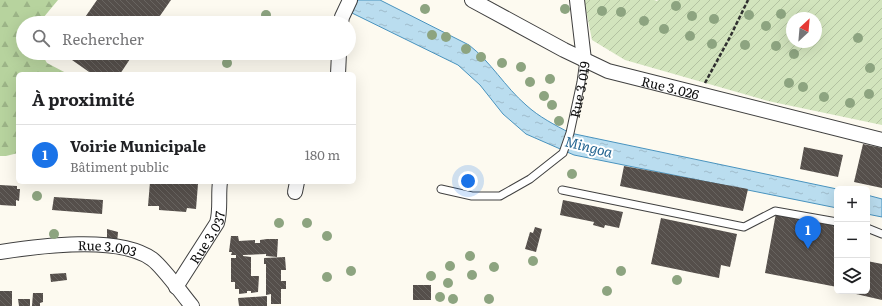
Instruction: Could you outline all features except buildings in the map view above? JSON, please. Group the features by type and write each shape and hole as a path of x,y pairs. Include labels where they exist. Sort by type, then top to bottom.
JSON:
{"street":[{"path":"344,16 350,0"},
{"name":"Rue 3.026","path":"472,0 584,60 608,71 698,95 882,140"},
{"name":"Rue 3.019","path":"577,0 584,60"},
{"path":"338,72 339,60"},
{"name":"Rue 3.037","path":"176,287 217,223 220,214 218,196 220,184"},
{"name":"Rue 3.003","path":"0,252 90,244 116,247 141,253 153,260 192,306"}],"lane":[{"name":"Rue 3.019","path":"441,189 472,196 500,196 530,179 563,153 570,133 584,60"},
{"path":"562,190 744,227 775,211 834,221"},
{"path":"870,229 882,234"}],"path":[{"path":"698,95 730,37 748,0"}],"green space":[{"path":"0,0 58,0 45,16 16,16 16,60 45,60 47,63 64,72 16,72 16,154 0,156"},
{"path":"584,0 882,0 882,125 768,101 625,60 592,40"}],"water":[{"name":"Mingoa","path":"358,0 380,0 469,45 484,59 526,105 553,124 570,133 834,188 834,207 574,155 526,134 503,114 480,85 458,65 352,13"},
{"path":"870,196 882,199 882,217 870,215"}],"place":[{"name":"Voirie Municipale","path":"808,249"}]}
